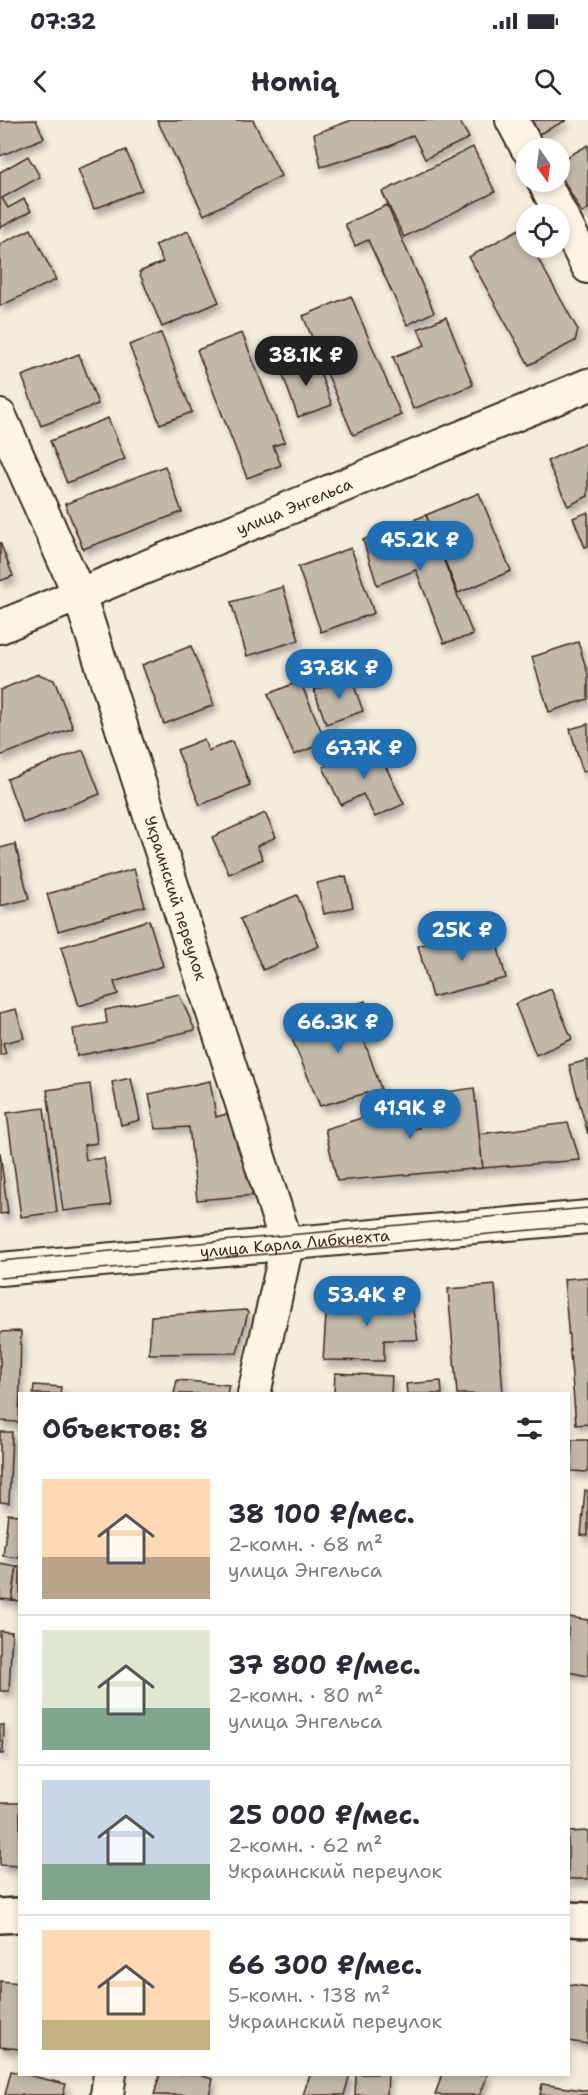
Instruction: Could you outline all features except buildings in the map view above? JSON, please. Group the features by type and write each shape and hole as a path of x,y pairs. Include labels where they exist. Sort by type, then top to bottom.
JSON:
{"street":[{"path":"512,120 522,138"},
{"path":"549,192 588,267"},
{"name":"улица Энгельса","path":"0,627 588,385"},
{"name":"Украинский переулок","path":"0,416 79,594 286,1245 254,1392"},
{"name":"улица Карла Либкнехта","path":"0,1269 588,1217"},
{"path":"0,1916 18,1915"},
{"path":"570,1919 588,1920"},
{"path":"106,2095 110,2076"}],"tram line":[{"path":"0,1261 588,1208"},
{"path":"0,1278 588,1225"}]}
